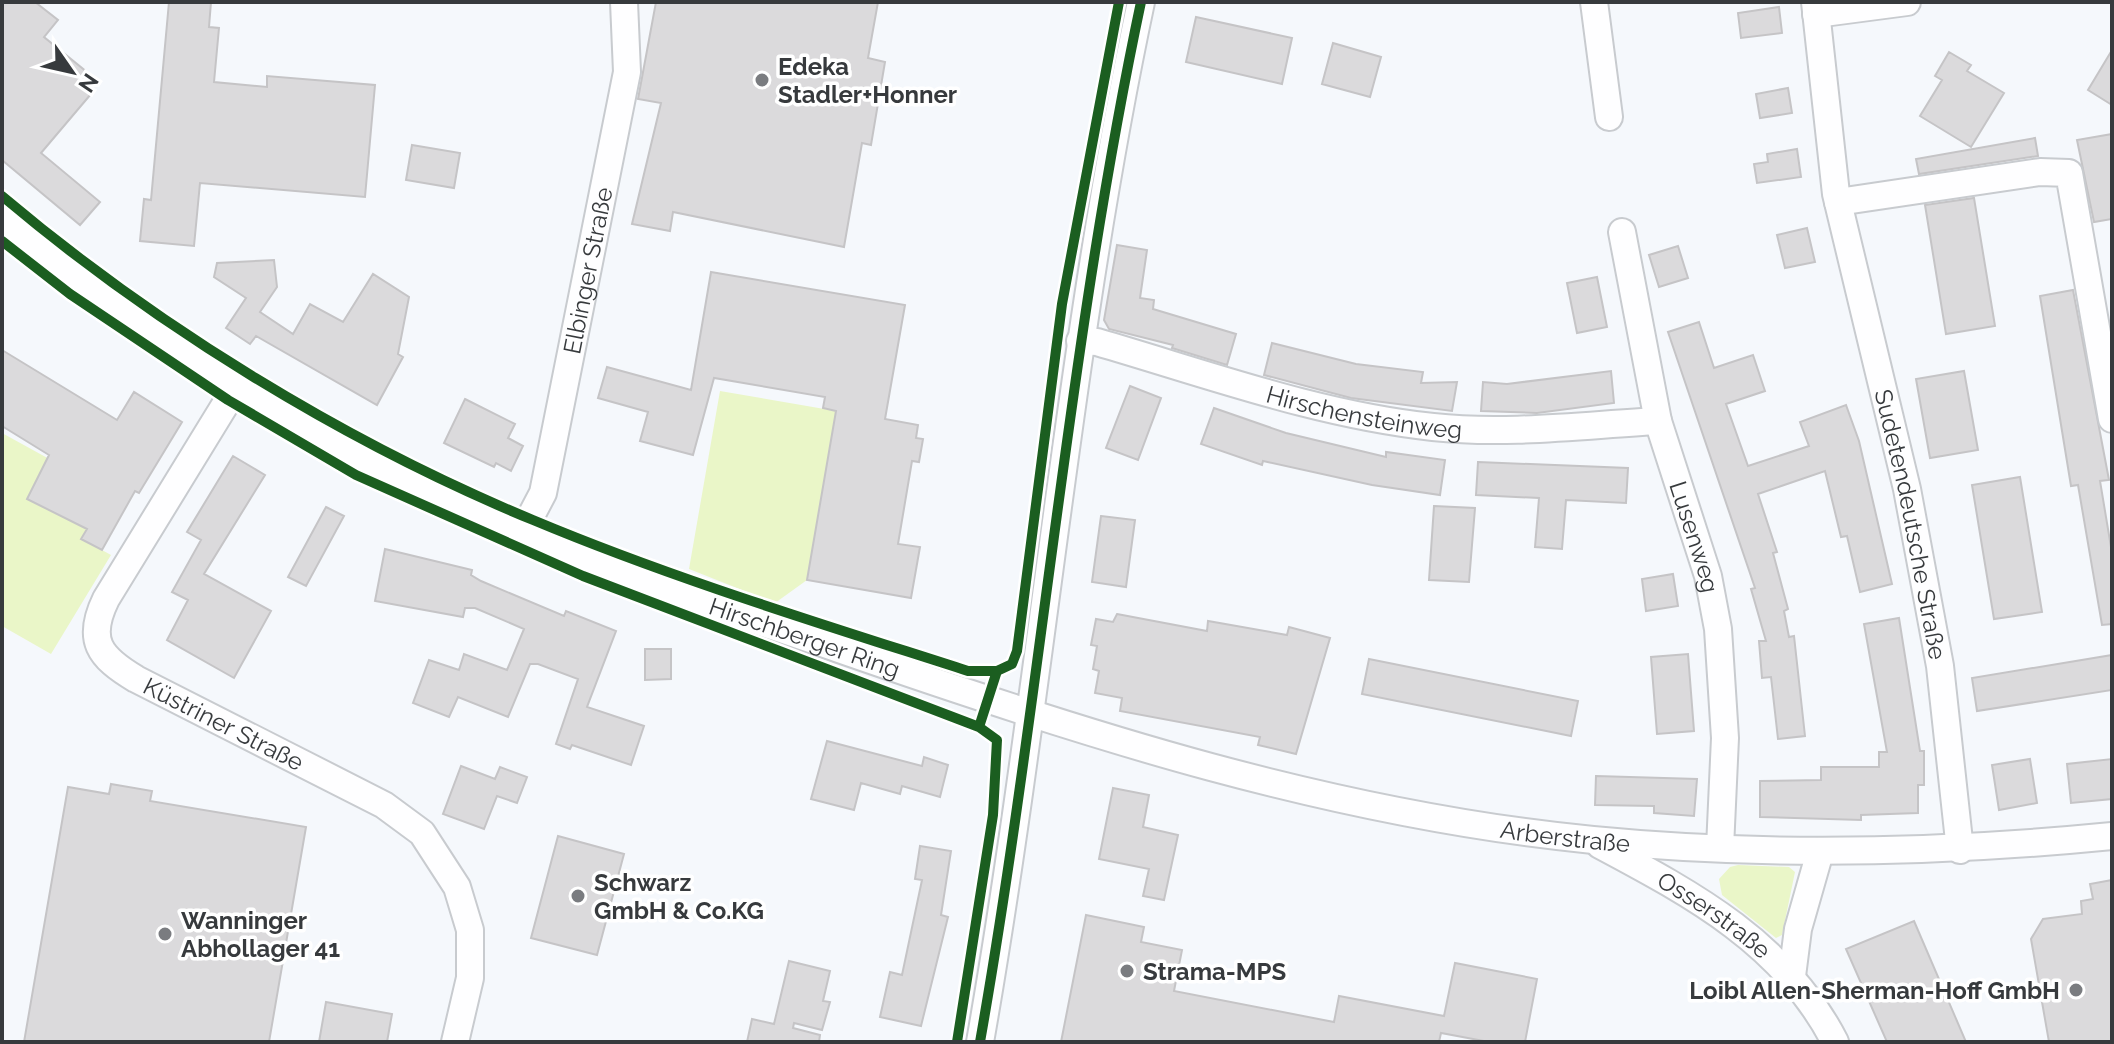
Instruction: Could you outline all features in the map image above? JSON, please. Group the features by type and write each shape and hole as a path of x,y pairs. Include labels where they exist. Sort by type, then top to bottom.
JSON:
{"street":[{"name":"Elbinger Straße","path":"522,533 543,493 627,72 628,30 624,2"},
{"path":"980,1042 1032,715 1098,216 1141,2"},
{"path":"1594,2 1609,117"},
{"path":"1816,8 1907,2"},
{"name":"Sudetendeutsche Straße","path":"1816,8 1838,202 1883,376 1940,666 1960,850"},
{"path":"1838,202 2040,172 2069,173 2112,419"},
{"name":"Hirschberger Ring","path":"2,217 154,333 236,387 423,489 522,533 686,596 1032,715"},
{"name":"Lusenweg","path":"1622,232 1658,421 1708,576 1718,629 1725,738 1720,848"},
{"name":"Hirschensteinweg","path":"1080,341 1097,342 1331,409 1431,427 1472,430 1658,421"},
{"name":"Küstriner Straße","path":"236,387 106,599 97,618 95,638 104,655 136,679 384,805 422,833 457,887 470,930 470,978 455,1042"},
{"name":"Arberstraße","path":"1032,715 1307,792 1418,814 1589,840 1820,852 1960,850 2112,836"},
{"name":"Osserstraße","path":"1589,840 1689,893 1738,926 1792,976 1815,1005 1835,1042"},
{"name":"Osserstraße","path":"1792,976 1798,929 1820,852"}],"green space":[{"path":"720,391 836,411 807,580 775,603 689,569"},
{"path":"2,433 102,488 103,501 82,539 111,555 51,654 2,626"},
{"path":"1730,867 1789,867 1795,872 1782,935 1776,938 1722,895 1719,879"}],"building":[{"path":"2,2 35,2 58,20 44,37 93,77 91,94 41,153 100,202 80,225 2,160"},
{"path":"169,2 211,2 209,27 219,28 214,82 267,87 267,76 375,85 365,197 200,183 194,246 140,241 144,199 151,200"},
{"path":"656,2 878,2 868,58 885,62 871,145 862,143 844,247 673,212 670,231 632,224 661,103 638,99"},
{"path":"1779,7 1782,33 1741,38 1738,13"},
{"path":"1196,17 1292,38 1282,84 1186,62"},
{"path":"1333,43 1381,57 1370,97 1322,84"},
{"path":"2112,50 2112,105 2088,90"},
{"path":"1949,52 1971,65 1967,71 2004,93 1971,147 1920,116 1942,80 1935,76"},
{"path":"1788,88 1792,113 1760,118 1756,94"},
{"path":"2112,134 2112,219 2094,222 2077,140"},
{"path":"2035,138 2038,156 1919,174 1916,159"},
{"path":"412,145 460,153 454,188 406,180"},
{"path":"1797,149 1801,177 1757,183 1754,164 1768,162 1767,154"},
{"path":"1974,198 1995,326 1946,334 1925,205"},
{"path":"1807,228 1815,262 1785,268 1777,235"},
{"path":"1117,245 1147,250 1140,298 1154,300 1153,309 1236,334 1227,365 1172,348 1173,345 1109,329 1104,320"},
{"path":"1678,246 1688,278 1659,287 1649,255"},
{"path":"274,260 277,287 260,312 293,334 310,304 343,322 373,274 409,297 398,354 403,357 377,405 256,336 250,344 226,328 246,298 214,277 217,263"},
{"path":"711,272 905,305 885,419 918,425 916,438 923,439 919,462 912,461 898,544 920,547 911,598 807,580 836,411 823,408 825,397 714,378 693,455 640,441 648,412 598,398 607,367 691,390"},
{"path":"1597,277 1607,327 1577,333 1567,283"},
{"path":"2073,290 2109,480 2100,481 2112,553 2112,624 2102,625 2078,485 2071,486 2040,296"},
{"path":"1699,322 1714,368 1753,355 1765,391 1726,404 1748,466 1809,446 1800,422 1846,405 1859,441 1892,584 1860,592 1847,536 1841,537 1825,471 1758,494 1777,552 1773,553 1788,609 1784,611 1789,637 1794,636 1805,736 1778,739 1771,677 1762,678 1759,641 1766,641 1751,589 1755,588 1668,332"},
{"path":"1272,343 1356,364 1423,372 1421,383 1457,382 1452,411 1351,398 1264,375"},
{"path":"2,350 117,420 134,392 182,422 139,493 135,491 102,550 81,539 87,529 27,499 49,455 2,426"},
{"path":"1611,371 1614,403 1537,413 1481,411 1483,382 1507,384"},
{"path":"1964,371 1978,450 1930,458 1916,379"},
{"path":"1130,386 1161,398 1138,460 1106,448"},
{"path":"465,399 515,424 508,438 523,446 511,471 496,463 494,467 444,443"},
{"path":"1214,408 1286,433 1386,457 1386,452 1445,460 1440,495 1372,485 1263,461 1262,465 1201,444"},
{"path":"233,456 265,475 204,574 271,611 234,678 167,640 188,600 172,592 201,540 187,532"},
{"path":"1478,462 1628,468 1626,503 1566,500 1562,549 1535,547 1539,498 1476,495"},
{"path":"2020,477 2042,612 1994,619 1972,485"},
{"path":"1434,506 1475,508 1469,582 1429,580"},
{"path":"326,507 344,516 306,586 288,577"},
{"path":"1101,516 1135,520 1126,587 1092,582"},
{"path":"385,549 472,570 471,575 481,581 564,616 566,611 616,631 587,707 644,726 631,765 572,745 570,749 556,744 578,679 538,664 530,664 508,717 458,697 449,717 413,703 429,660 459,670 464,654 507,670 524,629 475,608 465,608 463,617 375,601"},
{"path":"1673,574 1678,606 1646,611 1642,579"},
{"path":"1117,614 1207,631 1208,621 1287,635 1289,627 1330,638 1296,754 1258,745 1260,737 1120,711 1122,698 1095,693 1099,671 1093,669 1097,646 1091,645 1096,619 1113,622"},
{"path":"1899,618 1920,751 1924,751 1924,785 1918,785 1918,813 1861,815 1861,820 1760,817 1760,781 1821,780 1821,767 1879,767 1879,752 1887,752 1864,624"},
{"path":"645,649 671,649 671,679 645,680"},
{"path":"1688,654 1694,731 1657,734 1651,657"},
{"path":"2112,655 2112,690 1977,711 1972,678"},
{"path":"1369,659 1578,701 1571,736 1362,694"},
{"path":"827,741 922,766 924,757 948,765 940,797 902,786 900,794 861,783 854,810 811,799"},
{"path":"2030,759 2037,803 1999,810 1992,765"},
{"path":"2112,759 2112,799 2071,803 2067,764"},
{"path":"461,766 495,779 500,767 527,777 517,803 497,796 484,829 443,814"},
{"path":"1596,776 1697,779 1694,816 1654,813 1654,806 1595,805"},
{"name":"Wanninger Abhollager 41","path":"111,784 152,791 150,801 306,827 269,1042 24,1042 68,787 109,794"},
{"path":"1113,788 1149,795 1143,827 1178,835 1164,900 1143,896 1149,869 1099,859"},
{"name":"Schwarz GmbH & Co.KG","path":"558,836 624,854 597,955 531,938"},
{"path":"920,846 951,851 941,915 948,917 921,1026 880,1017 890,972 902,975 922,880 915,879"},
{"name":"Loibl Allen-Sherman-Hoff GmbH","path":"2112,880 2112,1042 2049,1042 2031,939 2043,919 2082,914 2081,901 2093,899 2090,884"},
{"name":"Strama-MPS","path":"1086,915 1144,927 1141,942 1182,950 1174,991 1334,1022 1339,996 1444,1016 1455,963 1537,979 1525,1042 1489,1042 1441,1033 1439,1042 1061,1042"},
{"name":"Loibl Allen-Sherman-Hoff GmbH","path":"1914,921 1966,1042 1887,1042 1846,949"},
{"path":"789,961 830,971 823,1001 830,1002 822,1030 794,1023 793,1028 820,1035 819,1042 747,1042 752,1019 774,1024"},
{"path":"326,1002 392,1014 387,1042 319,1042"}],"cycle path":[{"path":"957,1042 993,815 997,740 979,727 997,671 1012,664 1017,651 1062,304 1119,2"},
{"path":"980,1042 1021,782 1094,261 1141,2"},
{"path":"2,196 124,291 255,378 323,418 463,489 586,542 749,600 968,671 997,671"},
{"path":"2,241 70,294 228,400 356,475 583,576 979,727"}],"place":[{"name":"Edeka Stadler+Honner","path":"762,80"},
{"name":"Schwarz GmbH & Co.KG","path":"578,896"},
{"name":"Wanninger Abhollager 41","path":"165,934"},
{"name":"Strama-MPS","path":"1127,971"},
{"name":"Loibl Allen-Sherman-Hoff GmbH","path":"2076,990"}]}
